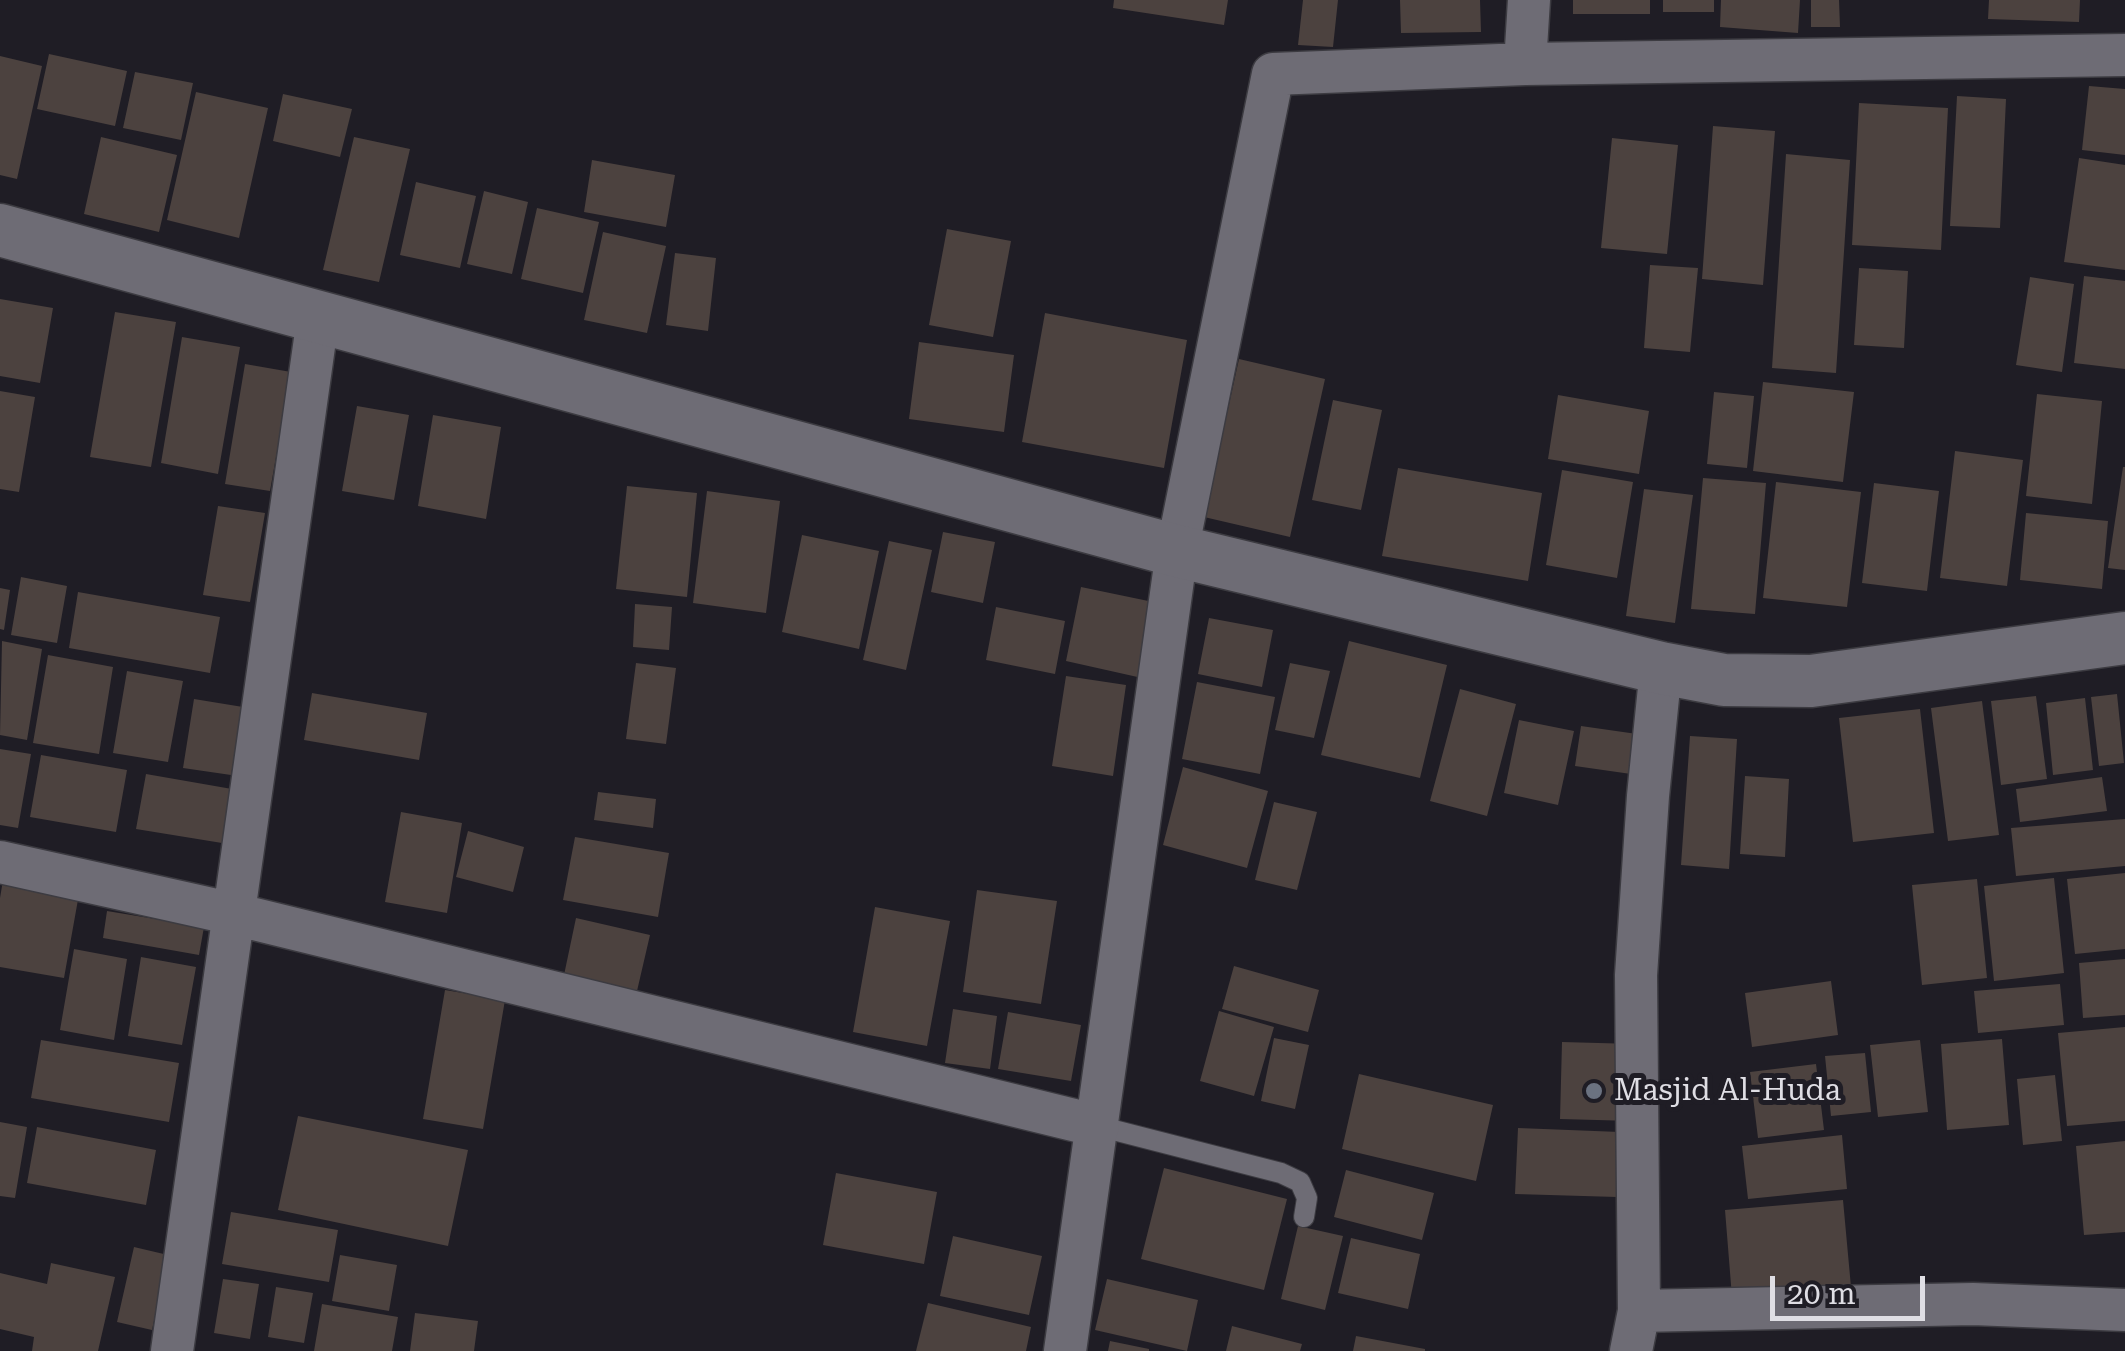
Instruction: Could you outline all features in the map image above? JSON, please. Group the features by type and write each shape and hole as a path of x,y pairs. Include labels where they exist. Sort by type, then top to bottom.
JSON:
{"street":[{"path":"1525,64 1528,0"},
{"path":"1065,1351 1178,552 1273,74 1525,64 2125,55"},
{"path":"0,230 1178,552 1661,668 1724,680 1811,681 2125,638"},
{"path":"172,1351 318,318"},
{"path":"1661,668 1636,976 1635,1331 1973,1304 2125,1310"},
{"path":"0,862 234,914 1098,1126"}],"lane":[{"path":"1098,1126 1291,1178 1300,1182 1307,1198 1304,1217"}],"building":[{"path":"1114,0 1228,0 1224,25 1113,8"},
{"path":"1303,0 1338,0 1333,47 1298,45"},
{"path":"1400,0 1480,0 1481,32 1401,33"},
{"path":"1573,0 1650,0 1650,14 1573,14"},
{"path":"1663,0 1714,0 1714,12 1663,12"},
{"path":"1721,0 1800,0 1798,33 1720,27"},
{"path":"1811,0 1839,0 1840,27 1811,27"},
{"path":"1989,0 2080,0 2079,22 1988,19"},
{"path":"49,54 127,71 115,126 37,109"},
{"path":"0,56 42,66 17,179 0,175"},
{"path":"135,72 193,83 181,140 123,128"},
{"path":"2089,86 2125,89 2125,155 2082,150"},
{"path":"196,92 268,108 239,238 167,220"},
{"path":"283,94 352,109 340,157 273,141"},
{"path":"1957,96 2006,99 2000,228 1950,226"},
{"path":"1859,103 1948,108 1941,250 1852,245"},
{"path":"1713,126 1775,131 1763,285 1702,279"},
{"path":"101,137 177,155 159,232 84,214"},
{"path":"354,137 410,149 379,282 323,270"},
{"path":"1612,138 1678,145 1667,254 1601,248"},
{"path":"1786,154 1850,160 1836,373 1772,368"},
{"path":"2079,158 2125,165 2125,270 2064,262"},
{"path":"592,160 675,175 666,227 584,212"},
{"path":"416,182 476,196 460,268 400,255"},
{"path":"484,191 528,202 512,274 467,264"},
{"path":"537,208 599,222 583,293 521,279"},
{"path":"947,229 1011,241 993,337 929,325"},
{"path":"603,232 666,246 647,333 584,320"},
{"path":"675,253 716,258 708,331 666,325"},
{"path":"1650,265 1698,268 1690,352 1644,348"},
{"path":"1859,268 1908,271 1904,348 1854,345"},
{"path":"2084,276 2125,281 2125,369 2074,363"},
{"path":"2030,277 2074,284 2062,372 2016,365"},
{"path":"0,299 53,308 40,383 0,376"},
{"path":"115,312 176,322 151,467 90,457"},
{"path":"1045,313 1187,340 1164,468 1022,442"},
{"path":"182,337 240,347 218,474 161,463"},
{"path":"919,342 1014,355 1004,432 909,419"},
{"path":"1239,359 1325,379 1290,537 1204,517"},
{"path":"245,364 291,372 270,491 225,484"},
{"path":"1763,382 1854,392 1843,482 1753,471"},
{"path":"0,391 35,397 19,492 0,489"},
{"path":"1714,392 1754,396 1747,468 1707,464"},
{"path":"2037,394 2102,401 2092,504 2026,496"},
{"path":"1558,395 1649,411 1639,474 1548,459"},
{"path":"1333,400 1382,410 1361,510 1312,500"},
{"path":"357,406 409,415 394,500 342,491"},
{"path":"433,415 501,427 486,519 418,506"},
{"path":"1955,451 2023,460 2007,586 1940,578"},
{"path":"2125,467 2125,570 2108,568"},
{"path":"1398,468 1542,493 1528,581 1382,556"},
{"path":"1562,470 1633,482 1617,578 1546,565"},
{"path":"1703,478 1766,483 1755,614 1691,609"},
{"path":"1776,482 1861,492 1847,607 1763,598"},
{"path":"1874,483 1939,491 1927,591 1862,583"},
{"path":"627,486 697,493 687,597 616,589"},
{"path":"1644,489 1693,495 1675,623 1626,616"},
{"path":"707,491 780,501 766,613 693,603"},
{"path":"218,506 265,513 250,602 203,595"},
{"path":"2026,513 2108,521 2102,589 2020,580"},
{"path":"943,532 995,542 983,603 931,592"},
{"path":"802,535 879,551 859,649 782,632"},
{"path":"889,541 932,550 906,670 863,660"},
{"path":"21,577 67,586 57,643 11,635"},
{"path":"1081,587 1158,603 1142,678 1066,661"},
{"path":"0,588 10,590 4,630 0,629"},
{"path":"78,592 220,617 210,673 69,648"},
{"path":"635,604 672,607 669,650 633,647"},
{"path":"996,607 1065,621 1055,674 986,660"},
{"path":"1209,618 1273,630 1262,687 1198,674"},
{"path":"2,641 42,649 27,740 0,735"},
{"path":"1349,641 1447,665 1420,778 1321,755"},
{"path":"48,655 113,667 99,754 33,743"},
{"path":"636,663 676,668 666,744 626,739"},
{"path":"1290,663 1330,671 1314,738 1275,730"},
{"path":"127,671 183,681 168,762 113,753"},
{"path":"1066,676 1126,685 1113,776 1052,766"},
{"path":"1197,682 1275,697 1260,774 1182,759"},
{"path":"1460,689 1516,704 1487,816 1430,801"},
{"path":"312,693 427,713 419,760 304,740"},
{"path":"2117,694 2124,763 2099,766 2091,697"},
{"path":"2036,696 2047,779 2001,785 1991,701"},
{"path":"2085,698 2093,770 2053,775 2046,703"},
{"path":"194,699 243,707 231,775 183,768"},
{"path":"1982,701 1999,835 1948,841 1931,708"},
{"path":"1920,709 1934,833 1853,842 1839,718"},
{"path":"1519,720 1574,731 1558,805 1504,793"},
{"path":"1581,726 1651,736 1645,776 1575,766"},
{"path":"1690,736 1737,739 1729,869 1681,865"},
{"path":"0,749 31,754 18,828 0,825"},
{"path":"41,755 127,770 116,832 30,817"},
{"path":"1183,767 1268,791 1247,868 1163,845"},
{"path":"146,774 232,789 222,843 136,829"},
{"path":"1745,776 1789,779 1785,857 1740,854"},
{"path":"2102,777 2107,811 2020,822 2016,789"},
{"path":"598,792 656,799 653,828 594,820"},
{"path":"1274,802 1317,812 1297,890 1255,880"},
{"path":"401,812 462,823 447,913 385,902"},
{"path":"2125,819 2125,866 2016,876 2011,828"},
{"path":"468,831 524,847 513,892 456,877"},
{"path":"575,837 669,853 658,917 563,900"},
{"path":"2125,873 2125,949 2075,954 2067,879"},
{"path":"2054,878 2064,973 1994,981 1984,886"},
{"path":"1977,879 1987,978 1922,985 1912,885"},
{"path":"3,880 79,894 64,978 0,967"},
{"path":"977,890 1057,901 1041,1004 963,992"},
{"path":"875,907 950,921 927,1046 853,1032"},
{"path":"107,911 204,927 199,955 103,938"},
{"path":"576,918 650,935 637,991 564,975"},
{"path":"74,949 127,959 114,1040 60,1030"},
{"path":"141,957 196,967 182,1045 128,1036"},
{"path":"2125,959 2125,1015 2083,1018 2079,963"},
{"path":"1234,966 1319,990 1308,1032 1222,1009"},
{"path":"1831,981 1838,1035 1752,1047 1745,993"},
{"path":"2060,984 2064,1025 1978,1033 1974,991"},
{"path":"445,990 505,1000 483,1129 423,1119"},
{"path":"953,1009 997,1016 990,1069 945,1063"},
{"path":"1219,1011 1274,1027 1254,1096 1200,1081"},
{"path":"1008,1012 1081,1025 1071,1081 998,1069"},
{"path":"2125,1027 2125,1121 2067,1126 2058,1033"},
{"path":"1274,1038 1309,1045 1295,1109 1261,1101"},
{"path":"2002,1039 2009,1125 1947,1130 1941,1044"},
{"path":"41,1040 179,1063 169,1122 31,1098"},
{"path":"1920,1040 1928,1112 1878,1117 1870,1045"},
{"path":"1562,1042 1635,1044 1633,1121 1560,1119"},
{"path":"1865,1053 1871,1112 1831,1116 1825,1056"},
{"path":"1816,1064 1824,1130 1758,1138 1750,1072"},
{"path":"1359,1074 1493,1105 1476,1181 1342,1149"},
{"path":"2055,1075 2062,1141 2023,1145 2017,1079"},
{"path":"298,1116 468,1150 448,1246 278,1210"},
{"path":"0,1122 27,1127 15,1198 0,1196"},
{"path":"37,1127 156,1150 146,1205 27,1183"},
{"path":"1518,1128 1620,1132 1617,1197 1515,1194"},
{"path":"1842,1135 1847,1189 1748,1199 1742,1146"},
{"path":"2125,1141 2125,1232 2084,1235 2076,1146"},
{"path":"1164,1168 1287,1199 1264,1290 1141,1259"},
{"path":"1346,1170 1434,1193 1422,1240 1334,1217"},
{"path":"836,1173 937,1192 924,1264 823,1245"},
{"path":"1843,1200 1851,1287 1732,1297 1725,1210"},
{"path":"231,1212 338,1230 329,1282 222,1264"},
{"path":"1298,1226 1343,1236 1325,1310 1281,1299"},
{"path":"953,1236 1042,1256 1029,1315 940,1296"},
{"path":"1351,1238 1420,1254 1408,1309 1338,1293"},
{"path":"134,1247 168,1255 152,1330 117,1322"},
{"path":"340,1255 397,1265 389,1311 332,1301"},
{"path":"51,1263 115,1277 98,1351 32,1351 34,1337 0,1329 0,1273 47,1284"},
{"path":"223,1279 259,1284 250,1339 214,1333"},
{"path":"1107,1279 1198,1300 1187,1351 1095,1330"},
{"path":"276,1287 313,1293 304,1343 268,1337"},
{"path":"928,1303 1031,1327 1026,1351 916,1351"},
{"path":"322,1304 398,1317 392,1351 314,1351"},
{"path":"415,1313 478,1321 474,1351 410,1351"},
{"path":"1232,1326 1302,1344 1300,1351 1226,1351"},
{"path":"1356,1336 1425,1349 1425,1351 1353,1351"},
{"path":"1110,1341 1149,1349 1149,1351 1108,1351"}],"place":[{"name":"Masjid Al-Huda","path":"1594,1091"}]}
